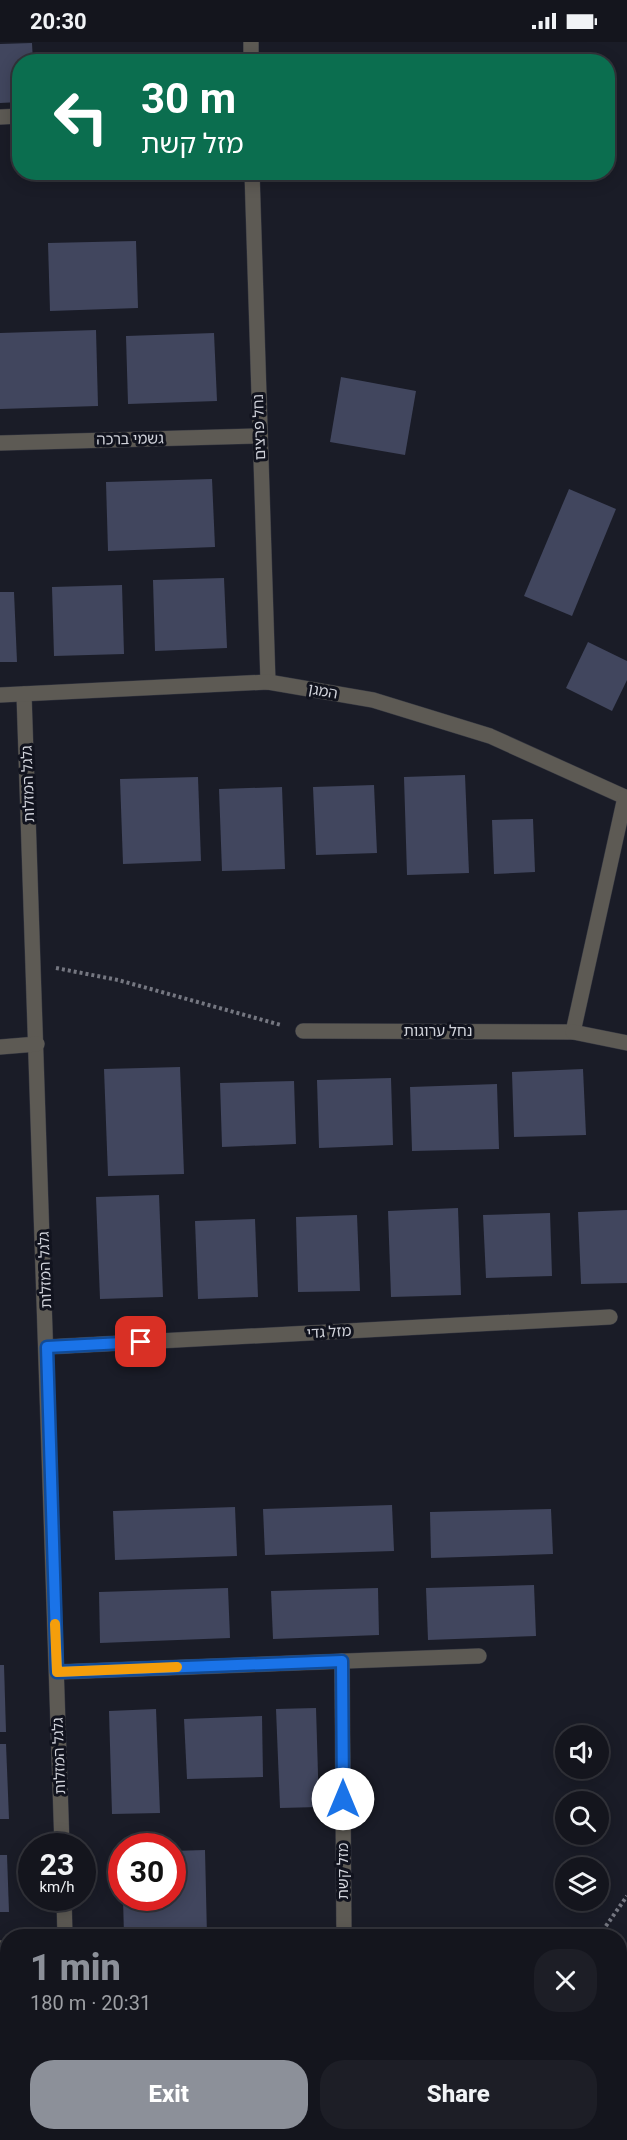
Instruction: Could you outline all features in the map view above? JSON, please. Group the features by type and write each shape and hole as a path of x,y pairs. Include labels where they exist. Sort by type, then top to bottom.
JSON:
{"street":[{"name":"נחל פרצים","path":"252,180 268,682"},
{"name":"גשמי ברכה","path":"0,442 260,436"},
{"name":"המגן","path":"0,695 268,682 373,700 490,736 626,797"},
{"name":"גלגל המזלות","path":"24,693 62,1833"},
{"path":"573,1032 626,797"},
{"name":"נחל ערוגות","path":"303,1031 573,1032 627,1043"},
{"path":"0,1047 37,1044"},
{"name":"מזל גדי","path":"47,1347 610,1317"},
{"path":"57,1672 479,1656"},
{"name":"מזל קשת","path":"342,1661 344,1929"},
{"path":"64,1911 65,1929"}],"path":[{"path":"34,964 118,980 303,1031"},
{"path":"604,1929 627,1896"}],"building":[{"path":"32,43 33,54 12,54 12,102 0,103 0,44"},
{"path":"136,241 138,308 50,311 48,243"},
{"path":"96,330 98,406 0,409 0,333"},
{"path":"214,333 217,401 128,404 126,336"},
{"path":"341,377 416,391 405,455 330,442"},
{"path":"212,479 215,547 108,551 106,482"},
{"path":"569,489 616,509 572,616 524,596"},
{"path":"224,578 227,648 155,651 153,580"},
{"path":"122,585 124,654 54,656 52,587"},
{"path":"0,592 14,592 17,662 0,662"},
{"path":"588,642 627,661 627,680 612,711 566,688"},
{"path":"465,775 469,873 407,875 404,777"},
{"path":"198,777 201,861 123,864 120,779"},
{"path":"374,785 377,853 316,855 313,787"},
{"path":"282,787 285,869 222,871 219,789"},
{"path":"533,819 535,872 494,874 492,820"},
{"path":"180,1067 184,1174 108,1176 104,1069"},
{"path":"583,1069 586,1135 514,1137 512,1072"},
{"path":"391,1078 393,1145 319,1148 317,1080"},
{"path":"294,1081 296,1144 222,1147 220,1083"},
{"path":"497,1084 499,1149 412,1151 410,1087"},
{"path":"159,1195 163,1297 100,1299 96,1197"},
{"path":"458,1208 461,1295 391,1297 388,1211"},
{"path":"627,1210 627,1283 581,1284 578,1212"},
{"path":"550,1213 552,1276 486,1278 483,1215"},
{"path":"357,1215 360,1291 298,1292 296,1217"},
{"path":"255,1219 258,1297 198,1299 195,1221"},
{"path":"392,1505 394,1551 265,1555 263,1509"},
{"path":"235,1507 237,1556 115,1560 113,1511"},
{"path":"551,1509 553,1554 431,1558 430,1512"},
{"path":"534,1585 536,1636 428,1640 426,1588"},
{"path":"228,1588 230,1638 100,1643 99,1592"},
{"path":"378,1588 379,1635 273,1639 271,1591"},
{"path":"0,1665 4,1665 6,1732 0,1732"},
{"path":"316,1708 319,1807 280,1808 276,1709"},
{"path":"156,1709 160,1813 112,1814 109,1711"},
{"path":"262,1716 263,1777 187,1779 184,1719"},
{"path":"0,1744 6,1744 9,1819 0,1819"},
{"path":"205,1850 207,1929 124,1929 123,1911 186,1911 186,1851"},
{"path":"0,1855 7,1855 9,1912 0,1912"}],"slow traffic":[{"path":"55,1624 57,1672 177,1667"}],"route":[{"path":"141,1342 47,1347 57,1672 342,1661 343,1799"}]}
